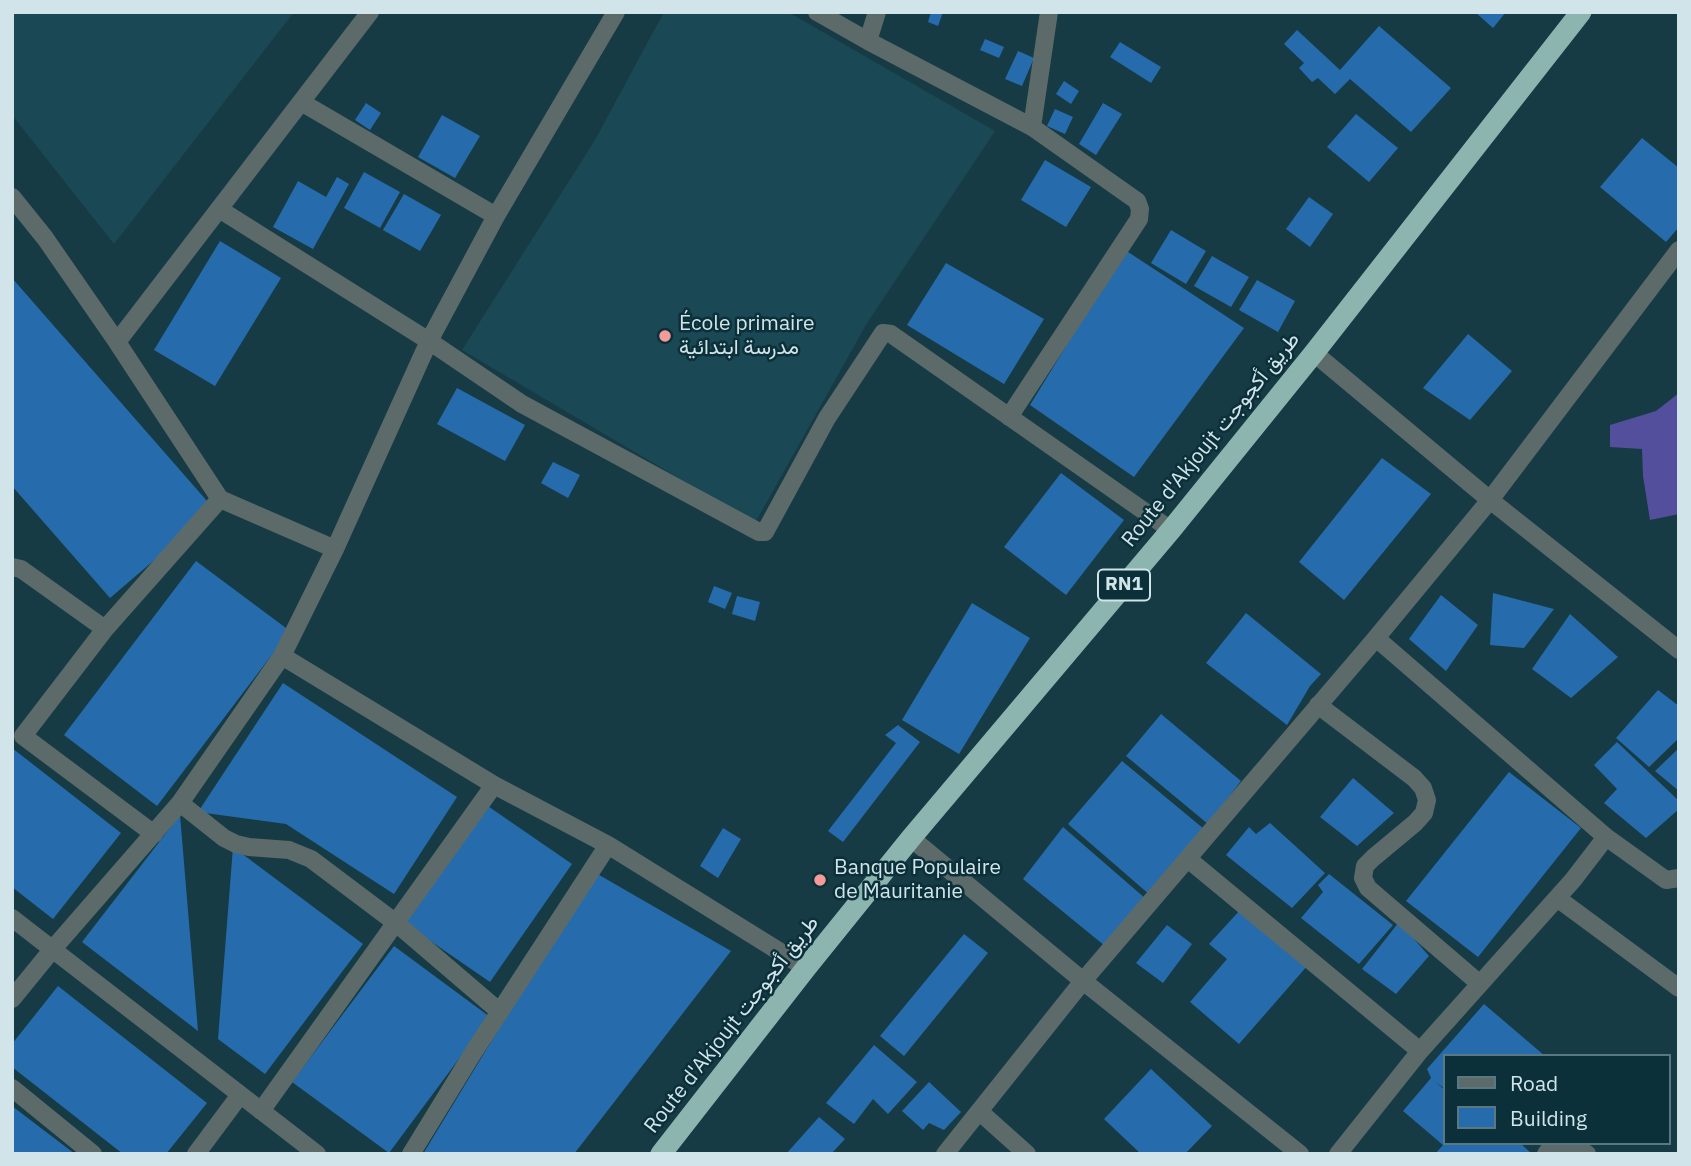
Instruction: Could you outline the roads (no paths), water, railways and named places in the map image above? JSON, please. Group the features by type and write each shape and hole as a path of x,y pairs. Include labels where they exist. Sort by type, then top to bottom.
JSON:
{"highway":[{"name":"Route d'Akjoujt طريق أكجوجت","path":"661,1154 911,838 1171,530 1314,354 1581,12"}],"street":[{"path":"117,342 370,12"},
{"path":"12,999 180,803 282,656 335,549 429,341 496,216 616,12"},
{"path":"817,12 1032,127 1137,201 1139,219 1009,416"},
{"path":"868,41 877,12"},
{"path":"1032,127 1049,12"},
{"path":"301,102 496,216"},
{"path":"15,209 45,238 220,499 335,549"},
{"path":"219,209 429,341 522,404 759,533 765,532 827,418 883,333 891,334 1171,530"},
{"path":"945,1154 1083,981 1376,638 1490,500 1679,250"},
{"path":"1314,354 1490,500 1679,650"},
{"path":"154,834 17,732 220,499"},
{"path":"12,567 21,569 106,629"},
{"path":"1376,638 1606,837 1666,880 1679,878"},
{"path":"282,656 494,785 608,845 806,968"},
{"path":"1318,705 1414,778 1423,788 1427,800 1424,813 1365,866 1363,878 1368,888 1480,984"},
{"path":"261,1111 494,785"},
{"path":"180,803 223,838 236,844 289,850 311,859 396,923 500,1012"},
{"path":"1338,1154 1420,1051 1557,898 1606,837"},
{"path":"911,838 1083,981 1300,1154"},
{"path":"411,1154 608,845"},
{"path":"1188,859 1420,1051"},
{"path":"1557,898 1679,988"},
{"path":"12,918 317,1154"},
{"path":"12,1088 93,1154"},
{"path":"196,1154 240,1095"},
{"path":"980,1112 1027,1154"},
{"path":"1546,1154 1550,1149 1563,1145"}],"place":[{"name":"École primaire مدرسة ابتدائية","path":"665,336"},
{"name":"Banque Populaire de Mauritanie","path":"820,880"}]}
